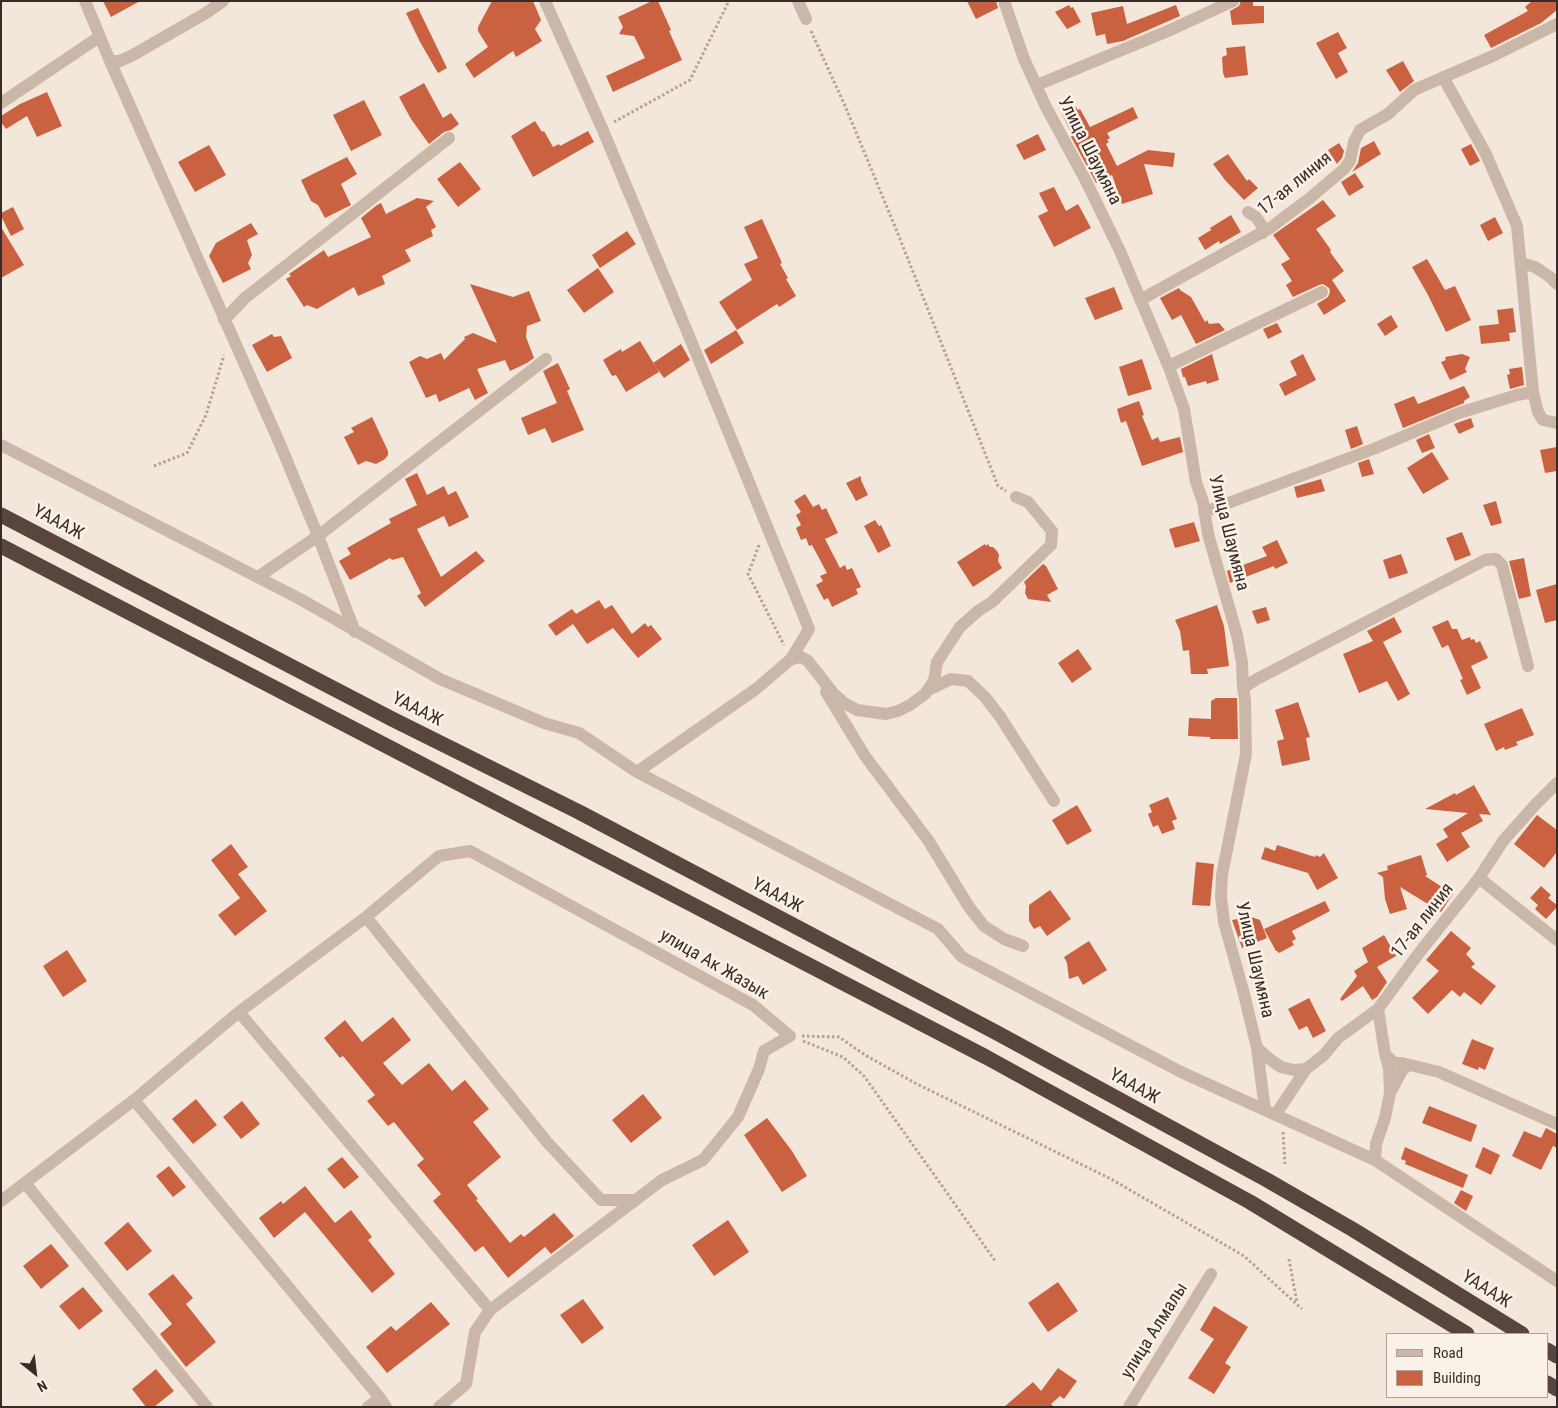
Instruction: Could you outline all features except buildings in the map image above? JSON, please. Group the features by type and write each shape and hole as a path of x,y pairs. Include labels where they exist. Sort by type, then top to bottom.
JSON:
{"highway":[{"name":"ҮАААЖ","path":"1,515 392,719 579,812 999,1034 1267,1180 1352,1229 1520,1333"},
{"path":"1,546 986,1057 1250,1202 1465,1333"}],"street":[{"path":"85,1 110,62 280,444 355,632"},
{"path":"110,62 120,61 133,55 206,13 223,1"},
{"path":"545,1 602,128 808,629 791,659 756,689 637,772"},
{"path":"798,1 806,19"},
{"name":"Улица Шаумяна","path":"1004,1 1024,59 1046,107 1086,181 1111,234 1168,366 1184,409 1196,482 1203,502 1219,577 1237,635 1242,662 1245,699 1246,754 1222,874 1221,897 1224,922 1275,1114"},
{"path":"1037,84 1168,32 1233,1"},
{"name":"17-ая линия","path":"1140,300 1263,233 1310,198 1344,169 1350,160 1354,142 1360,130 1388,114 1414,90 1495,56 1557,24"},
{"path":"1,103 99,37"},
{"path":"1443,77 1486,154 1516,226 1533,392 1538,412 1543,420 1557,423"},
{"path":"224,320 245,298 449,138"},
{"path":"1248,212 1256,217 1262,226 1263,233"},
{"path":"1520,263 1535,267 1557,284"},
{"path":"1168,366 1322,292"},
{"path":"258,578 318,536 546,359"},
{"path":"1204,512 1376,448 1459,413 1533,392"},
{"path":"1,445 300,599 440,679 544,723 579,733 637,772 938,929 962,957 1182,1072 1375,1160 1557,1281"},
{"path":"791,659 801,657 808,661 833,693 844,703 857,710 886,714 898,712 910,705 928,690 934,682 937,662 960,627 978,611 992,602 1051,545 1052,531 1028,502 1016,497"},
{"path":"1243,688 1256,679 1486,560 1496,559 1502,565 1528,666"},
{"path":"820,676 827,694 866,756 928,840 969,907 984,926 1004,939 1023,946"},
{"path":"928,690 951,679 968,680 985,697 1001,718 1054,801"},
{"name":"17-ая линия","path":"1275,1114 1306,1069 1324,1055 1338,1038 1378,1009 1419,953 1480,878 1503,841 1534,805 1557,783"},
{"name":"улица Ак Жазык","path":"1,1201 134,1100 239,1012 366,917 439,856 470,850 754,1005 790,1036"},
{"path":"1480,878 1557,940"},
{"path":"366,917 547,1142 601,1200 636,1200"},
{"path":"1378,1009 1388,1068 1390,1093"},
{"path":"239,1012 490,1310"},
{"path":"439,1407 466,1384 475,1332 490,1310 662,1180 703,1160 738,1117 759,1069 764,1051 790,1036"},
{"path":"1257,1048 1281,1067 1294,1070 1306,1069"},
{"path":"1385,1054 1394,1063 1439,1072 1557,1124"},
{"path":"1375,1160 1376,1144 1385,1118 1390,1093 1402,1069 1409,1065"},
{"path":"134,1100 383,1403 368,1407"},
{"path":"25,1183 207,1407"},
{"name":"улица Алмалы","path":"1129,1407 1211,1274"}],"path":[{"path":"602,128 690,80 729,1"},
{"path":"806,19 846,108 998,486 1016,497"},
{"path":"154,466 187,453 206,415 224,354"},
{"path":"764,521 758,550 748,574 791,659"},
{"path":"790,1036 843,1056 864,1076 996,1262"},
{"path":"790,1036 839,1037 865,1055 915,1083 1111,1179 1244,1256 1302,1309"},
{"path":"1275,1114 1285,1164"},
{"path":"1289,1259 1297,1304"}]}
